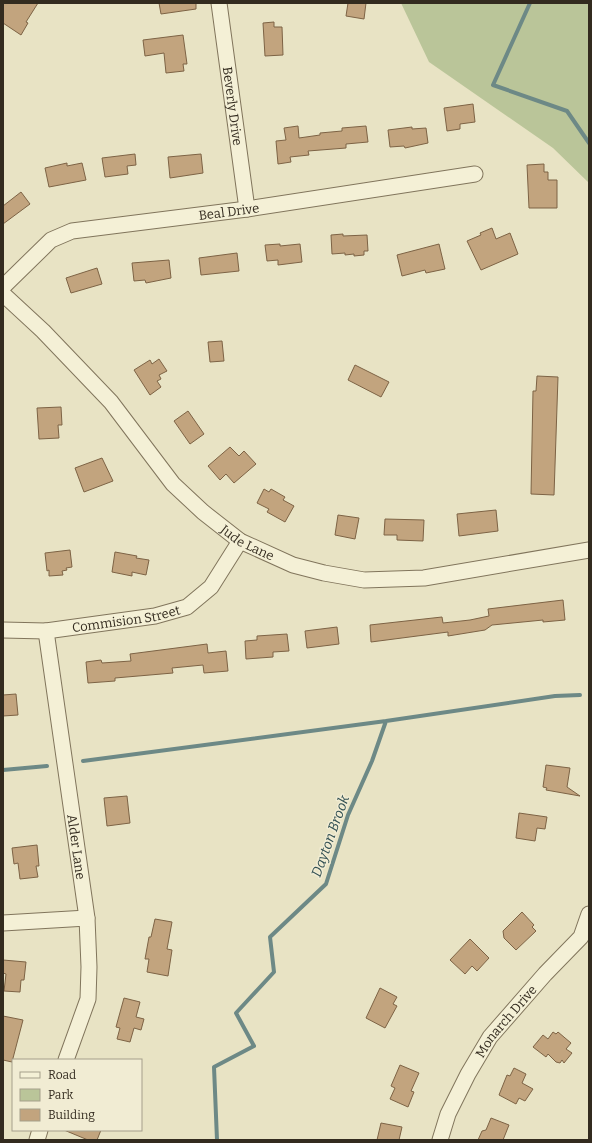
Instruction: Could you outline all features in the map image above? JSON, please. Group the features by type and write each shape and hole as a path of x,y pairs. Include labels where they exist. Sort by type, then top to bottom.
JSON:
{"street":[{"name":"Beverly Drive","path":"219,3 247,209"},
{"name":"Beal Drive","path":"3,287 52,240 72,231 247,209 474,174"},
{"name":"Jude Lane","path":"3,294 43,331 111,402 174,484 203,512 240,541 293,565 324,573 364,580 424,578 589,550"},
{"name":"Commision Street","path":"3,630 46,631 155,616 187,607 211,587 240,541"},
{"name":"Alder Lane","path":"46,631 87,918 90,967 88,999 66,1059"},
{"name":"Monarch Drive","path":"440,1140 448,1114 468,1074 490,1037 545,974 581,937 589,914"},
{"path":"3,923 87,918"}],"green space":[{"path":"401,3 589,3 589,183 553,148 429,62"}],"building":[{"path":"3,3 38,3 26,22 28,23 21,35 3,23"},
{"path":"159,3 196,3 196,9 161,14"},
{"path":"348,3 366,3 364,19 346,16"},
{"path":"274,22 274,27 282,27 283,55 265,56 263,23"},
{"path":"183,35 187,64 183,64 184,71 166,73 164,53 145,56 143,40"},
{"path":"473,104 475,122 460,124 460,129 447,131 444,108"},
{"path":"298,126 299,138 320,135 320,133 342,131 342,128 366,126 368,142 346,144 346,148 308,151 309,155 290,157 291,162 278,164 276,141 286,140 284,128"},
{"path":"412,127 412,129 426,128 428,143 405,148 404,146 390,147 388,130"},
{"path":"135,154 136,165 127,166 128,174 105,177 102,158"},
{"path":"201,154 203,173 170,178 168,157"},
{"path":"67,163 67,166 82,163 86,180 49,187 45,168"},
{"path":"544,164 544,172 548,172 548,180 557,180 557,208 529,208 527,165"},
{"path":"21,192 30,204 3,224 3,206"},
{"path":"492,228 496,239 510,233 518,254 481,270 467,241"},
{"path":"343,234 343,236 367,235 368,251 364,251 364,255 354,256 354,254 345,255 345,253 332,254 331,235"},
{"path":"280,244 280,246 300,244 302,262 278,265 278,260 267,261 265,245"},
{"path":"439,244 445,269 426,273 425,270 402,276 397,255"},
{"path":"237,253 239,271 201,275 199,258"},
{"path":"169,260 171,278 146,283 145,280 134,281 132,263"},
{"path":"97,268 102,284 71,293 66,278"},
{"path":"222,341 224,361 210,362 208,342"},
{"path":"159,359 167,371 159,375 161,379 157,381 161,387 150,395 134,370 150,360 152,364"},
{"path":"355,365 389,382 381,397 348,380"},
{"path":"537,376 558,377 554,495 531,494 533,391 536,391"},
{"path":"61,407 62,425 58,425 59,438 39,439 37,408"},
{"path":"188,411 204,434 190,444 174,421"},
{"path":"230,447 239,456 244,451 256,464 234,483 226,474 220,480 208,466"},
{"path":"102,458 113,481 84,492 75,468"},
{"path":"264,489 269,492 271,489 285,497 283,500 294,506 285,522 267,512 269,509 257,503"},
{"path":"496,510 498,531 459,536 457,514"},
{"path":"338,515 359,518 355,539 335,535"},
{"path":"385,519 424,520 423,541 397,540 397,535 384,535"},
{"path":"70,550 72,567 66,568 67,570 62,571 63,575 49,576 45,553"},
{"path":"115,552 149,560 146,575 132,572 132,576 112,572"},
{"path":"563,600 565,620 543,622 543,620 492,625 485,630 448,636 448,632 371,642 370,625 442,617 443,623 470,620 489,616 488,609"},
{"path":"337,627 339,644 307,648 305,631"},
{"path":"287,634 289,651 273,652 273,657 246,659 245,641 257,640 257,636"},
{"path":"207,644 208,653 226,651 228,671 204,673 203,665 172,668 173,673 115,678 115,681 88,683 86,662 101,660 102,663 131,661 130,654"},
{"path":"16,694 18,715 3,716 3,695"},
{"path":"546,765 570,768 567,787 580,796 546,790 547,788 543,787"},
{"path":"127,796 130,823 107,826 104,798"},
{"path":"519,813 547,817 545,829 537,828 535,841 516,838"},
{"path":"37,845 39,866 36,866 38,877 20,879 18,863 14,864 12,848"},
{"path":"522,912 534,925 532,927 536,931 516,950 504,938 503,931"},
{"path":"155,919 172,922 167,949 172,950 168,976 147,972 149,959 145,959 149,937 151,937"},
{"path":"470,939 489,958 477,971 472,966 465,974 450,960"},
{"path":"3,960 26,962 24,980 21,980 20,992 4,991 6,974 3,973"},
{"path":"380,988 397,997 393,1004 397,1006 385,1028 366,1018"},
{"path":"124,998 140,1002 136,1017 144,1019 141,1030 134,1028 130,1042 117,1039 120,1028 116,1027"},
{"path":"3,1016 23,1020 12,1062 3,1060"},
{"path":"553,1032 556,1034 558,1032 571,1043 566,1049 572,1053 564,1063 562,1060 560,1063 556,1062 548,1054 546,1057 533,1047 543,1035 548,1039"},
{"path":"400,1065 419,1073 411,1091 414,1092 408,1107 390,1099 395,1088 391,1086"},
{"path":"514,1068 526,1074 522,1083 533,1089 525,1101 519,1098 516,1104 499,1095 507,1075 510,1076"},
{"path":"491,1118 509,1125 503,1140 478,1140 482,1131 486,1130"},
{"path":"381,1123 402,1127 399,1140 377,1140"},
{"path":"66,1131 101,1131 97,1140 88,1140"}],"waterway":[{"path":"530,3 493,85 567,111 589,143"},
{"name":"Dayton Brook","path":"217,1140 214,1067 254,1046 236,1013 274,972 270,937 326,884 348,815 372,761 386,721 555,696 580,695"},
{"path":"83,761 386,721"},
{"path":"3,770 47,766"}]}
